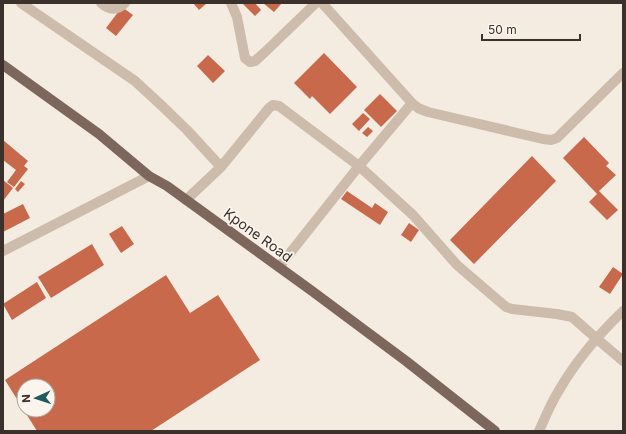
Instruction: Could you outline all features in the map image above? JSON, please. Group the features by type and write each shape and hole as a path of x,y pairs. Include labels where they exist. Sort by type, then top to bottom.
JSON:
{"main road":[{"name":"Kpone Road","path":"3,65 99,134 149,176 167,186 406,361 495,431"}],"street":[{"path":"21,3 135,81 187,130 221,167"},
{"path":"100,3 105,7 114,9 125,3"},
{"path":"231,3 237,17 246,58 250,62 255,61 316,3"},
{"path":"322,3 418,108 428,112 543,139 551,140 557,138 623,72"},
{"path":"279,267 359,166 412,103"},
{"path":"186,200 221,167 269,108 271,106 279,106 359,166 413,215 457,266 506,307 572,317 623,361"},
{"path":"3,251 149,176"},
{"path":"539,431 567,376 579,359 623,311"}],"building":[{"path":"193,3 207,3 199,10"},
{"path":"242,3 255,3 261,10 255,16"},
{"path":"263,3 282,3 274,12"},
{"path":"122,7 133,15 116,36 106,28"},
{"path":"324,53 357,87 330,114 312,96 310,99 294,83"},
{"path":"208,55 225,71 213,83 197,66"},
{"path":"380,94 397,111 381,127 364,110"},
{"path":"363,113 370,119 359,131 352,124"},
{"path":"368,127 373,131 367,137 362,133"},
{"path":"584,137 609,163 606,166 616,175 599,191 618,210 607,220 589,202 597,194 563,158"},
{"path":"3,140 28,161 24,166 28,169 14,187 7,182 16,170 3,160"},
{"path":"532,156 556,181 474,264 450,240"},
{"path":"3,180 13,188 3,201"},
{"path":"21,181 25,184 18,192 15,189"},
{"path":"347,191 372,208 375,203 388,212 380,225 341,199"},
{"path":"23,204 30,218 3,232 3,214"},
{"path":"409,223 419,230 411,242 401,235"},
{"path":"122,226 134,244 121,253 109,234"},
{"path":"92,244 104,265 51,298 38,277"},
{"path":"613,267 623,274 610,294 599,287"},
{"path":"166,275 190,313 218,295 260,360 151,431 37,431 29,418 56,418 56,378 16,378 16,398 5,380"},
{"path":"37,282 46,298 12,320 3,304"}]}
